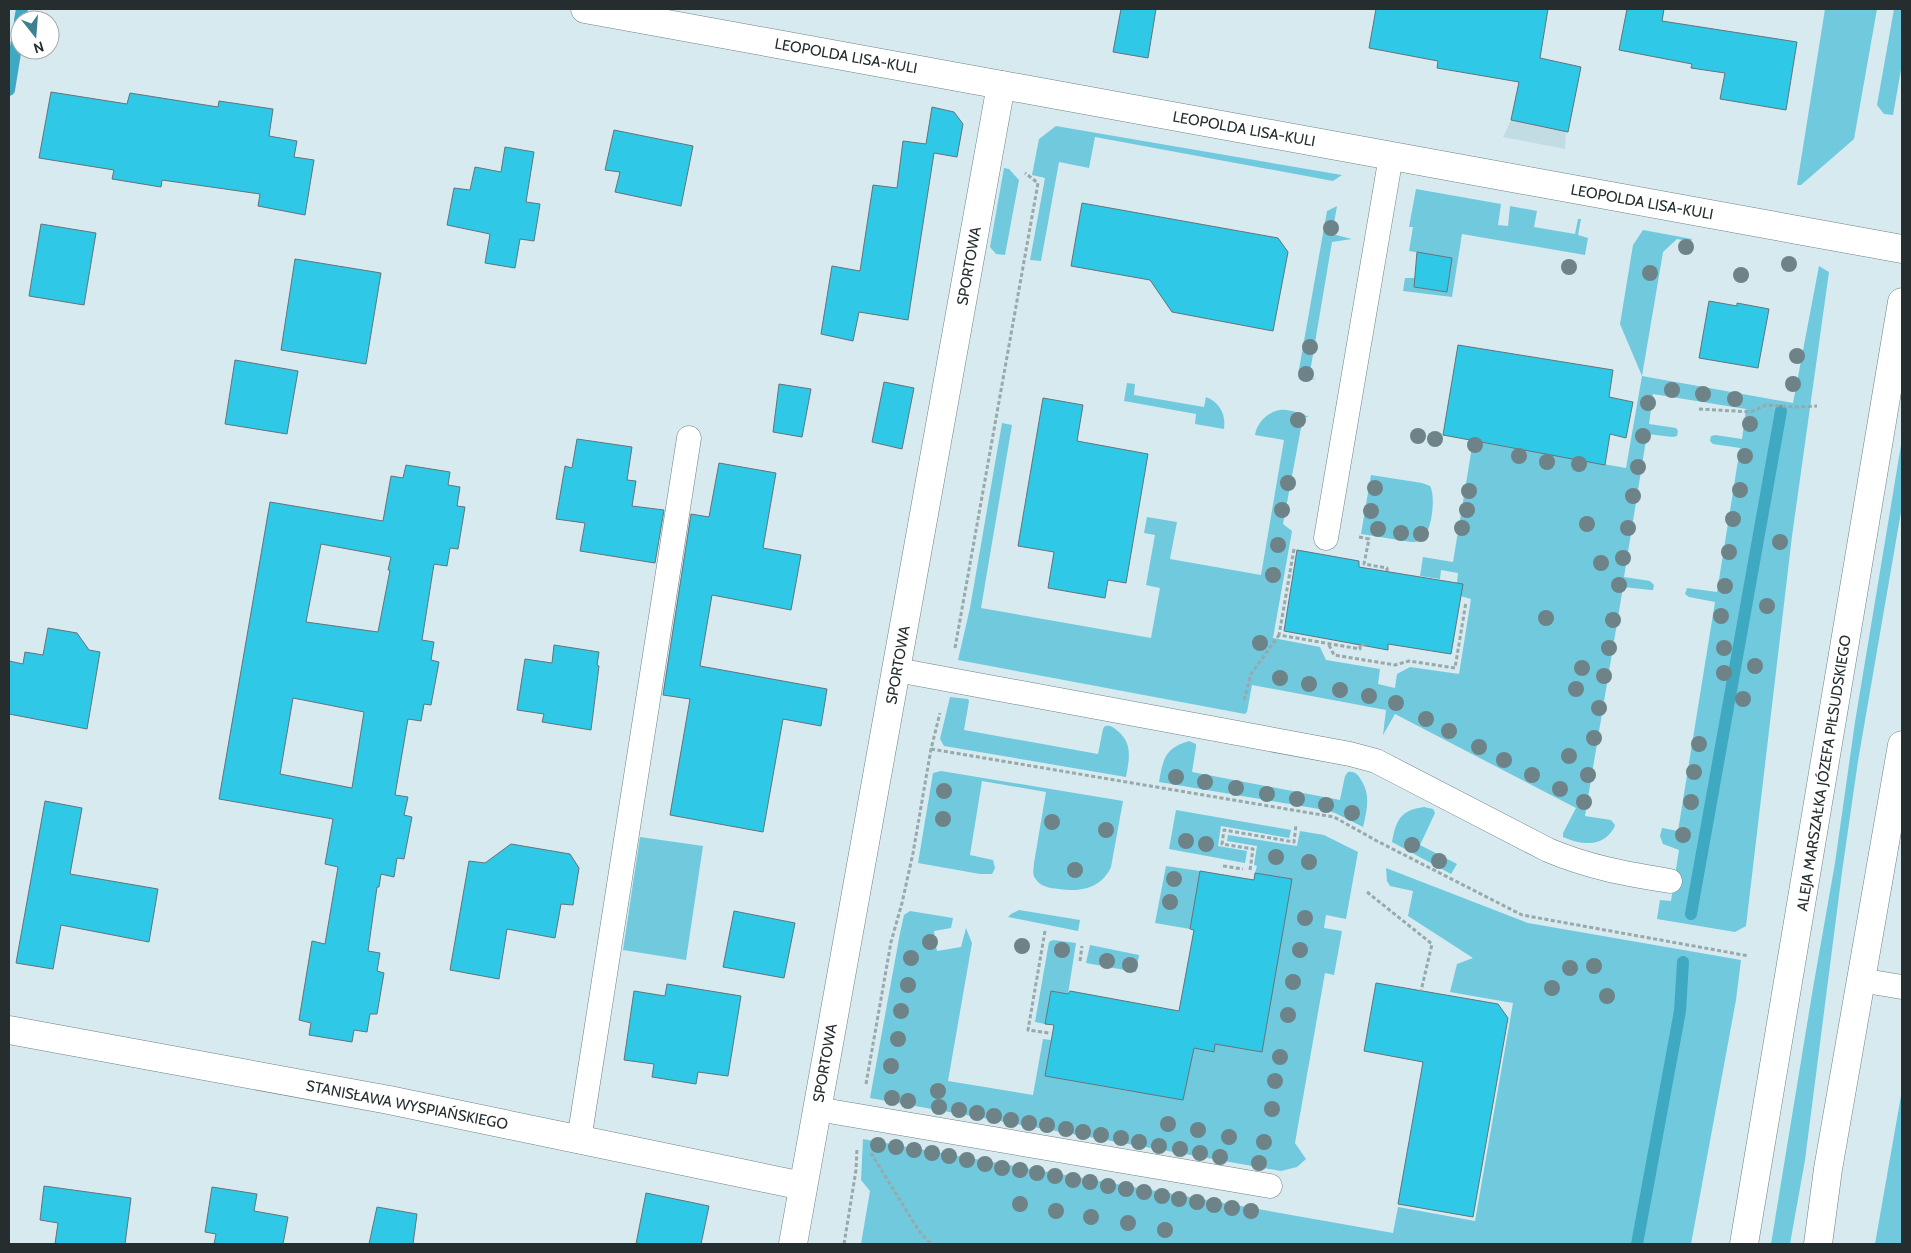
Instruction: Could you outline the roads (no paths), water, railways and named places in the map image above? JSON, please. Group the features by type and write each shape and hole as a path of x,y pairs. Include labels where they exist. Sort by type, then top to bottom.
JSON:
{"street":[{"name":"LEOPOLDA LISA-KULI","path":"586,9 869,59 1001,85 1902,249"},
{"name":"SPORTOWA","path":"793,1244 860,867 898,670 1001,85"},
{"name":"ALEJA MARSZAŁKA JÓZEFA PIŁSUDSKIEGO","path":"1744,1244 1902,302"},
{"path":"1818,1244 1828,1169 1902,745"},
{"name":"STANISŁAWA WYSPIAŃSKIEGO","path":"9,1030 389,1100 803,1186"}],"lane":[{"path":"1326,538 1391,156"},
{"path":"579,1140 689,438"},
{"path":"898,670 1236,732 1350,754 1376,761 1570,860 1593,867 1670,881"},
{"path":"1860,980 1902,987"},
{"path":"817,1109 859,1125 1270,1186"}],"waterway":[{"path":"9,90 14,60"},
{"path":"1691,914 1781,411"},
{"path":"1637,1244 1680,1011 1683,962"}]}
